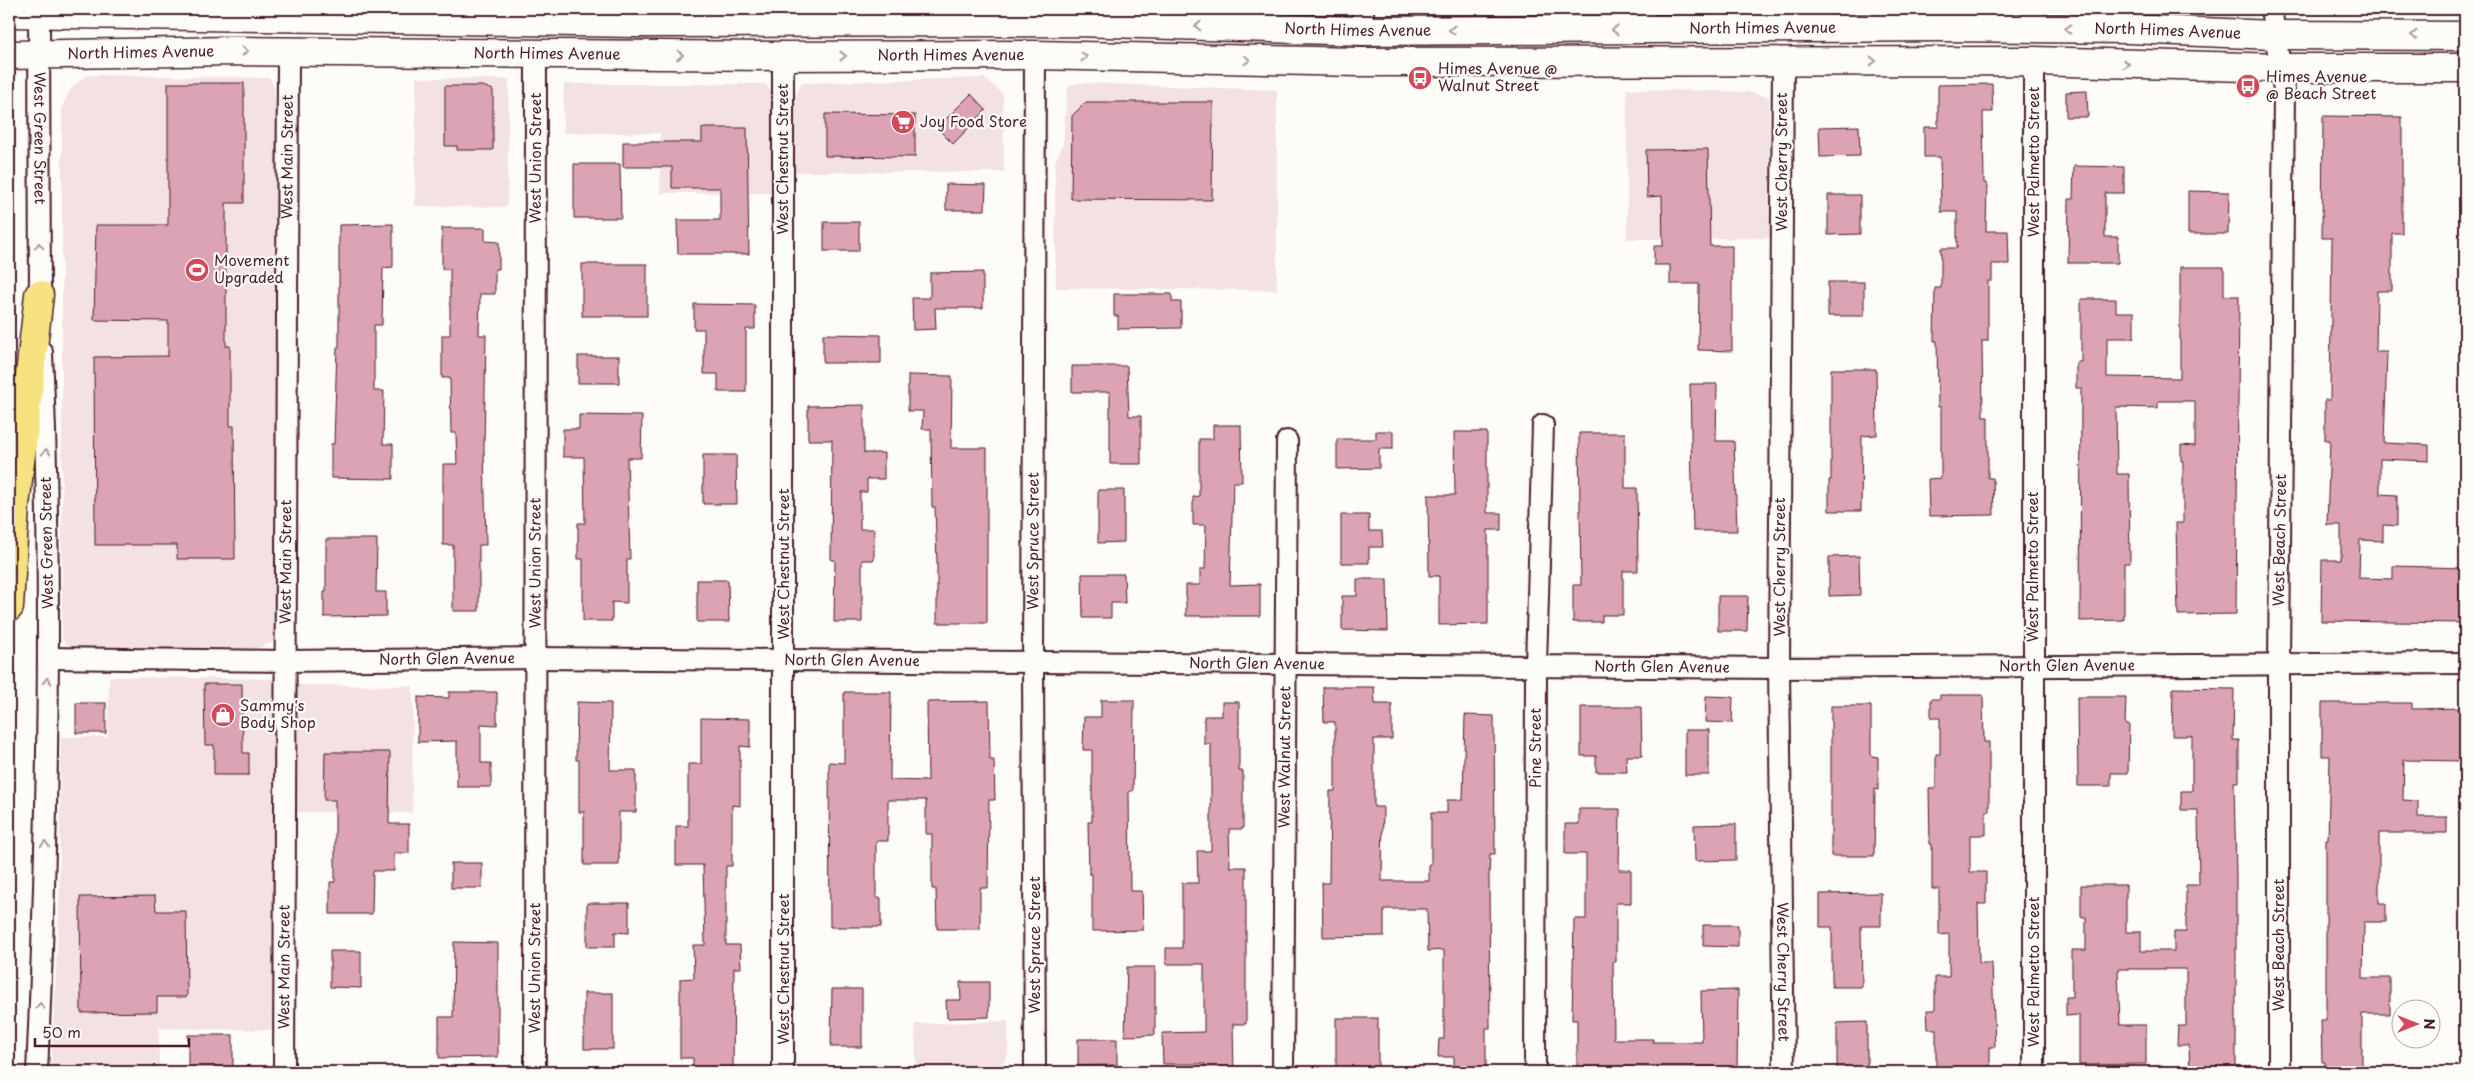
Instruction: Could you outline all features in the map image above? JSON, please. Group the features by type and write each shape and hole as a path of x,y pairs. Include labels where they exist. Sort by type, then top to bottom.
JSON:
{"highway":[{"path":"9,607 15,506 40,295"}],"street":[{"name":"West Beach Street","path":"2271,9 2274,35 2282,68 2284,100 2279,664 2279,1072"},
{"name":"North Himes Avenue","path":"9,13 713,23 745,16 1035,15 1363,20 1782,19 2026,22 2129,29 2274,35 2465,36"},
{"name":"West Green Street","path":"37,1072 45,846 48,658 45,418 40,295 38,55 40,14"},
{"name":"West Spruce Street","path":"1035,15 1033,664 1035,1072"},
{"path":"1666,62 1717,46 1744,46 1763,42 1774,37 1782,19"},
{"path":"352,52 369,46 413,38 534,40 552,31 558,22"},
{"path":"1783,61 1787,50 1800,44 1953,43 1976,40 2026,22"},
{"path":"536,55 541,47 552,42 575,39 653,39 676,36 713,23"},
{"name":"North Himes Avenue","path":"9,55 288,52 782,56 1035,55 1360,62 2034,61 2282,68 2465,68"},
{"name":"West Main Street","path":"284,1072 288,52"},
{"name":"West Union Street","path":"535,1072 536,55"},
{"name":"West Chestnut Street","path":"782,56 784,1072"},
{"name":"West Cherry Street","path":"1783,61 1780,668 1784,1072"},
{"name":"West Palmetto Street","path":"2034,61 2032,666 2034,1072"},
{"name":"Pine Street","path":"1535,1072 1536,665 1543,425"},
{"name":"West Walnut Street","path":"1283,1072 1284,664 1287,441"},
{"name":"North Glen Avenue","path":"48,658 287,662 534,658 1033,664 1536,665 1780,668 2465,663"}],"shaded area":[{"path":"87,75 270,78 274,89 279,138 278,634 273,642 246,652 132,648 75,650 62,640 62,107 72,87"},
{"path":"416,78 509,79 507,207 415,206"},
{"path":"984,78 1003,94 1004,172 792,172 792,121 795,96 802,83"},
{"path":"1081,83 1277,90 1277,290 1056,288 1055,162 1063,145 1067,90 1071,85"},
{"path":"564,84 765,84 771,91 771,193 660,193 660,133 563,133"},
{"path":"1627,89 1747,92 1769,97 1770,238 1627,239"},
{"path":"109,677 277,679 276,1030 159,1028 159,1072 51,1072 59,910 61,737 108,737"},
{"path":"297,685 413,686 412,813 296,812"},
{"path":"1008,1021 1008,1054 1003,1064 1003,1072 916,1072 915,1024"}],"building":[{"path":"168,83 244,83 244,203 226,203 226,346 230,346 230,426 234,426 235,559 177,559 177,545 95,545 94,357 168,356 168,321 94,320 96,225 168,225"},
{"path":"1992,84 1993,112 1983,112 1984,183 1987,183 1986,231 2008,231 2009,264 1992,264 1992,281 1988,281 1988,341 1982,341 1983,417 1988,417 1988,478 1993,478 1994,515 1929,516 1928,479 1941,478 1941,407 1938,407 1937,341 1934,341 1935,288 1941,288 1941,248 1957,248 1957,212 1941,212 1940,157 1924,157 1924,127 1938,127 1938,85"},
{"path":"445,86 483,86 493,90 493,150 457,150 457,146 445,146"},
{"path":"2087,91 2088,117 2066,117 2066,92"},
{"path":"971,94 986,110 953,144 937,128"},
{"path":"1086,102 1213,102 1212,200 1071,199 1072,116"},
{"path":"825,114 915,115 915,157 825,156"},
{"path":"2323,116 2402,117 2402,233 2392,233 2392,291 2377,291 2376,352 2387,352 2384,443 2429,445 2429,461 2380,459 2380,494 2397,495 2397,526 2383,525 2383,541 2360,540 2359,578 2393,579 2393,566 2465,568 2465,623 2321,621 2322,560 2341,560 2341,525 2327,525 2330,440 2325,440 2325,400 2330,400 2332,238 2322,238"},
{"path":"1859,126 1860,156 1820,157 1819,127"},
{"path":"702,128 747,128 749,254 678,254 677,220 720,220 720,188 672,188 672,167 623,167 623,142 702,142"},
{"path":"1708,149 1710,246 1732,246 1732,351 1698,350 1699,284 1670,284 1670,265 1654,265 1654,246 1663,246 1662,196 1647,197 1646,150"},
{"path":"574,164 620,164 621,218 574,218"},
{"path":"2074,166 2124,167 2124,193 2105,193 2105,237 2118,237 2118,263 2068,263 2069,199 2073,199"},
{"path":"946,184 986,185 985,210 946,210"},
{"path":"2188,191 2229,192 2228,234 2188,234"},
{"path":"1828,195 1860,195 1860,234 1828,235"},
{"path":"824,222 859,222 859,251 824,251"},
{"path":"393,224 393,267 383,268 382,325 374,325 374,391 384,391 383,444 393,444 393,479 331,478 331,444 334,444 337,347 339,347 339,225"},
{"path":"442,228 485,228 485,241 499,242 499,269 495,269 495,294 480,294 479,335 486,335 484,448 486,545 479,545 479,611 453,611 453,545 443,545 443,464 457,464 456,433 451,433 450,378 442,378 442,335 450,335 450,269 442,269"},
{"path":"582,264 647,264 647,316 582,316"},
{"path":"2180,267 2224,267 2224,296 2239,296 2236,614 2178,615 2176,523 2183,523 2183,461 2181,461 2181,445 2195,446 2195,401 2158,401 2158,408 2116,407 2117,474 2129,474 2130,563 2124,563 2124,620 2080,621 2081,388 2076,388 2076,362 2081,362 2081,299 2116,299 2116,312 2134,312 2134,338 2107,338 2107,377 2180,378"},
{"path":"983,272 983,308 935,308 936,329 913,330 912,298 930,298 930,273"},
{"path":"1828,282 1864,282 1864,316 1828,316"},
{"path":"1114,294 1172,294 1172,302 1181,302 1181,328 1118,329 1118,316 1114,316"},
{"path":"694,304 755,305 755,329 746,329 746,392 718,392 718,374 704,374 704,329 694,329"},
{"path":"823,334 881,335 881,363 823,363"},
{"path":"578,356 619,356 619,383 578,383"},
{"path":"1072,366 1127,366 1129,416 1141,416 1141,464 1110,464 1110,392 1072,392"},
{"path":"1831,369 1876,369 1877,435 1862,436 1861,511 1829,511 1829,480 1831,480"},
{"path":"908,375 952,376 951,448 987,448 987,623 937,623 937,563 935,507 932,507 931,429 922,429 923,411 908,411"},
{"path":"1690,384 1717,384 1716,441 1734,441 1737,531 1693,531"},
{"path":"864,405 864,453 884,453 884,479 867,479 867,492 860,492 860,529 874,529 874,560 862,560 862,622 834,622 835,560 831,560 832,440 808,440 808,406"},
{"path":"579,415 642,416 641,458 627,458 630,559 627,559 627,603 612,602 612,621 583,621 583,559 578,559 578,523 585,523 584,457 563,457 563,429 579,429"},
{"path":"1213,425 1241,425 1242,482 1233,482 1230,585 1260,584 1260,616 1186,616 1186,585 1200,585 1200,569 1205,569 1206,525 1193,525 1193,497 1199,496 1199,439 1213,439"},
{"path":"1376,431 1393,431 1393,449 1379,449 1379,468 1337,469 1337,439 1376,439"},
{"path":"1454,432 1487,432 1487,513 1501,513 1501,530 1488,530 1488,624 1439,625 1439,576 1429,576 1428,495 1455,495"},
{"path":"1579,433 1625,433 1625,488 1637,488 1638,571 1623,571 1623,615 1602,615 1602,622 1573,622 1573,585 1581,585"},
{"path":"703,455 736,455 737,504 703,504"},
{"path":"1098,490 1124,490 1124,542 1098,543"},
{"path":"1341,515 1369,515 1369,531 1382,531 1383,547 1369,547 1369,563 1341,563"},
{"path":"326,539 377,539 376,592 386,592 386,616 324,617"},
{"path":"1859,556 1860,595 1829,596 1829,557"},
{"path":"1082,574 1124,574 1125,603 1111,603 1111,618 1083,618"},
{"path":"1357,579 1387,579 1388,631 1342,630 1342,596 1357,596"},
{"path":"697,580 728,580 729,622 697,622"},
{"path":"1718,596 1748,596 1747,631 1718,631"},
{"name":"Sammy's Body Shop","path":"204,684 242,684 243,753 249,753 249,775 214,775 214,745 205,745"},
{"path":"1323,687 1374,687 1375,704 1392,704 1392,739 1374,739 1374,807 1383,807 1382,881 1429,881 1431,813 1447,813 1447,800 1463,800 1465,715 1494,716 1495,854 1490,854 1489,876 1490,1028 1486,1028 1486,1072 1454,1072 1454,1057 1438,1057 1439,1039 1444,1039 1444,950 1428,951 1427,909 1384,909 1384,936 1323,937 1322,883 1329,883 1330,791 1335,791 1335,722 1324,722"},
{"path":"2173,688 2234,689 2233,740 2239,740 2239,782 2234,782 2236,1072 2190,1072 2189,1045 2177,1045 2178,1026 2186,1026 2186,969 2118,969 2120,1025 2146,1025 2146,1064 2079,1065 2079,1015 2066,1016 2066,997 2072,997 2072,950 2086,950 2086,917 2081,917 2081,885 2126,885 2126,932 2141,932 2141,951 2174,951 2174,932 2186,932 2186,885 2199,885 2198,810 2181,810 2181,791 2192,791 2192,736 2172,736"},
{"path":"449,692 497,692 497,725 481,724 481,763 491,763 491,787 457,787 457,741 418,742 418,697 449,698"},
{"path":"844,692 891,692 890,780 928,781 927,702 989,701 990,760 994,760 995,800 989,800 988,888 980,888 980,929 937,929 936,889 932,889 932,834 926,834 926,800 888,800 888,841 876,841 876,898 881,898 881,927 830,927 829,762 844,763"},
{"path":"1940,695 1983,695 1984,742 1989,742 1989,811 1986,811 1986,835 1970,835 1970,872 1986,872 1986,904 1978,904 1979,963 1992,963 1995,1047 1990,1047 1990,1072 1936,1072 1936,1029 1928,1029 1927,1010 1935,1010 1935,977 1949,977 1949,934 1939,935 1939,889 1932,889 1932,844 1930,844 1929,788 1936,788 1936,754 1940,754 1940,718 1931,718 1931,699 1940,699"},
{"path":"1706,696 1733,697 1732,723 1705,722"},
{"path":"2077,697 2126,697 2125,724 2129,724 2128,773 2111,773 2111,786 2078,786"},
{"path":"1101,700 1134,700 1133,791 1129,791 1130,891 1142,891 1143,930 1092,931 1092,874 1089,874 1088,822 1092,822 1092,750 1083,750 1084,717 1101,717"},
{"path":"577,702 611,703 610,770 636,770 636,812 619,812 619,865 584,865 584,812 579,812 579,760 576,760"},
{"path":"1222,702 1239,702 1239,771 1243,771 1243,829 1229,829 1230,867 1246,867 1246,1024 1233,1024 1234,1072 1205,1072 1205,1064 1163,1064 1162,1033 1204,1032 1204,964 1166,964 1166,948 1182,948 1182,883 1198,883 1197,851 1211,851 1211,744 1204,744 1204,716 1222,716"},
{"path":"76,703 106,703 106,733 76,733"},
{"path":"2322,703 2412,703 2412,709 2465,708 2465,761 2404,760 2403,800 2418,801 2418,817 2447,817 2447,833 2379,833 2379,903 2386,903 2386,922 2364,922 2363,978 2390,978 2390,1014 2362,1014 2362,1072 2324,1072 2325,1062 2322,1062 2321,1020 2326,1020 2326,839 2328,839 2330,756 2322,756"},
{"path":"1831,706 1871,706 1871,756 1878,757 1878,790 1875,789 1874,856 1831,856"},
{"path":"1581,707 1641,707 1642,756 1626,756 1627,772 1596,772 1596,756 1581,756"},
{"path":"701,718 750,719 750,747 740,746 740,806 732,805 732,866 726,866 726,945 740,945 741,968 734,968 733,1072 693,1072 693,1058 680,1058 680,979 694,978 693,945 705,945 703,865 676,865 676,826 688,826 688,764 701,764"},
{"path":"1685,730 1709,730 1709,775 1685,775"},
{"path":"325,752 390,752 389,824 409,824 409,853 394,853 394,871 373,871 372,914 330,914 330,882 335,882 335,800 324,800"},
{"path":"1579,809 1620,809 1619,870 1631,870 1631,903 1616,903 1616,962 1613,962 1614,1039 1653,1039 1653,1042 1702,1042 1701,991 1738,990 1737,1072 1693,1072 1693,1070 1577,1072 1577,1020 1572,1020 1574,919 1586,919 1586,854 1565,854 1565,824 1579,824"},
{"path":"1736,824 1736,860 1695,861 1694,825"},
{"path":"451,863 482,863 482,888 451,888"},
{"path":"1881,893 1881,926 1861,926 1862,987 1832,987 1832,927 1820,927 1820,894"},
{"path":"155,896 156,911 186,911 187,997 157,997 157,1012 81,1013 80,897"},
{"path":"587,903 629,903 629,933 615,932 615,947 587,947"},
{"path":"1703,925 1738,925 1738,947 1703,946"},
{"path":"454,942 498,943 498,1057 439,1058 439,1017 453,1017"},
{"path":"330,951 361,951 361,988 330,987"},
{"path":"1127,967 1155,967 1155,1035 1125,1036"},
{"path":"960,982 989,982 989,1017 947,1018 946,1000 961,1000"},
{"path":"832,989 862,989 862,1047 831,1047"},
{"path":"584,993 613,993 613,1049 584,1049"},
{"path":"1336,1018 1378,1018 1378,1072 1336,1072"},
{"path":"1867,1022 1867,1072 1837,1072 1837,1023"},
{"path":"188,1035 233,1035 233,1072 188,1072"},
{"path":"1078,1039 1117,1039 1117,1065 1078,1066"}],"place":[{"name":"Himes Avenue @ Walnut Street","path":"1420,78"},
{"name":"Himes Avenue @ Beach Street","path":"2248,86"},
{"name":"Joy Food Store","path":"903,122"},
{"name":"Movement Upgraded","path":"197,270"},
{"name":"Sammy's Body Shop","path":"223,715"}]}
